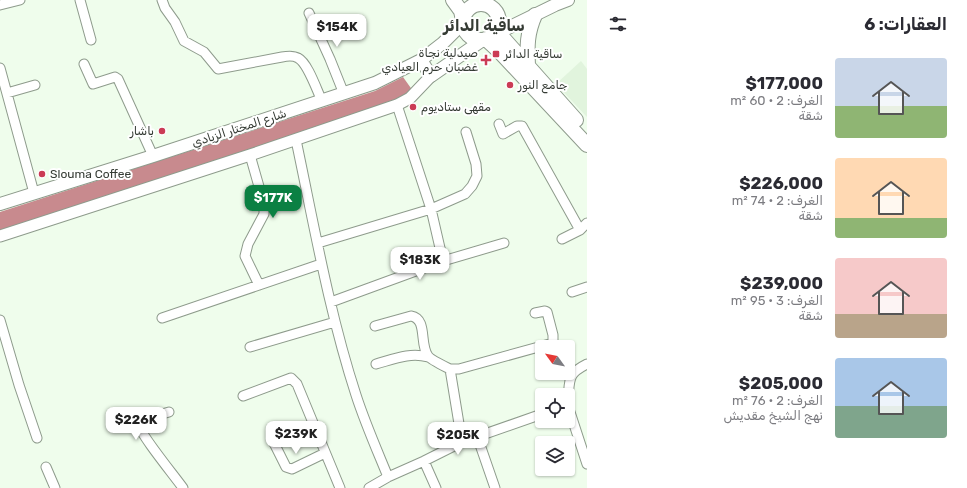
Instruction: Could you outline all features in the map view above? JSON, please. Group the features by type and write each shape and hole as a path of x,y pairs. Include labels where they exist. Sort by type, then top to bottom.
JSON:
{"main road":[{"path":"453,0 461,10 466,31 476,39 485,39 499,51 587,145"},
{"path":"498,27 508,28 568,0"},
{"path":"463,21 468,10 476,2 487,5 494,10 498,18 498,27 504,39 587,132"},
{"path":"528,65 529,27 535,15"},
{"name":"شارع المختار الزيادي","path":"0,204 153,156 375,83 421,60 444,43 463,21"},
{"path":"421,60 431,76 493,35 498,27"}],"street":[{"path":"0,5 20,0"},
{"path":"80,0 91,40"},
{"path":"162,0 184,41 204,52 218,69 292,56 298,58 305,65 322,101"},
{"path":"309,13 344,94"},
{"path":"84,64 93,84 114,77 118,79 153,156"},
{"path":"1,74 34,193"},
{"path":"0,236 250,156 397,105 410,98 431,76"},
{"path":"6,93 35,85"},
{"path":"397,105 431,209 443,261"},
{"path":"499,124 503,134 517,126 522,126 584,227 562,239"},
{"path":"318,243 431,209 465,194 472,186 476,176 476,164 466,132"},
{"path":"296,140 318,243 321,264 335,322 356,396 388,477"},
{"path":"250,156 265,210 248,244 245,256 259,285"},
{"path":"331,302 443,261 504,243"},
{"path":"162,318 321,264"},
{"path":"572,292 587,287"},
{"path":"376,364 408,355 420,354 428,356 450,369 459,369 553,343 553,334 547,312 535,313"},
{"path":"376,326 411,316 416,317 420,321 428,356"},
{"path":"0,320 36,438"},
{"path":"250,347 335,322"},
{"path":"569,388 572,374 587,364"},
{"path":"450,369 462,442"},
{"path":"243,396 291,378 297,384 340,488"},
{"path":"169,412 142,420 140,422 140,426 148,440 183,488"},
{"path":"371,488 388,477 462,442 535,416"},
{"path":"575,421 583,439 587,464"},
{"path":"477,436 495,488"},
{"path":"273,441 286,467 292,469 325,453"},
{"path":"424,461 436,488"},
{"path":"46,467 54,488"}],"shaded area":[{"path":"581,61 587,69 587,117 556,84"},
{"path":"403,77 413,91 399,99 249,150 0,230 0,212 375,91"}],"place":[{"name":"ساقية الدائر","path":"496,54"},
{"name":"صيدلية نجاة غضبان حرم العيادي","path":"486,60"},
{"name":"جامع النور","path":"510,85"},
{"name":"مقهى ستاديوم","path":"413,107"},
{"name":"باشار","path":"162,131"},
{"name":"Slouma Coffee","path":"42,174"}],"district":[{"name":"ساقية الدائر","path":"484,25"}]}
